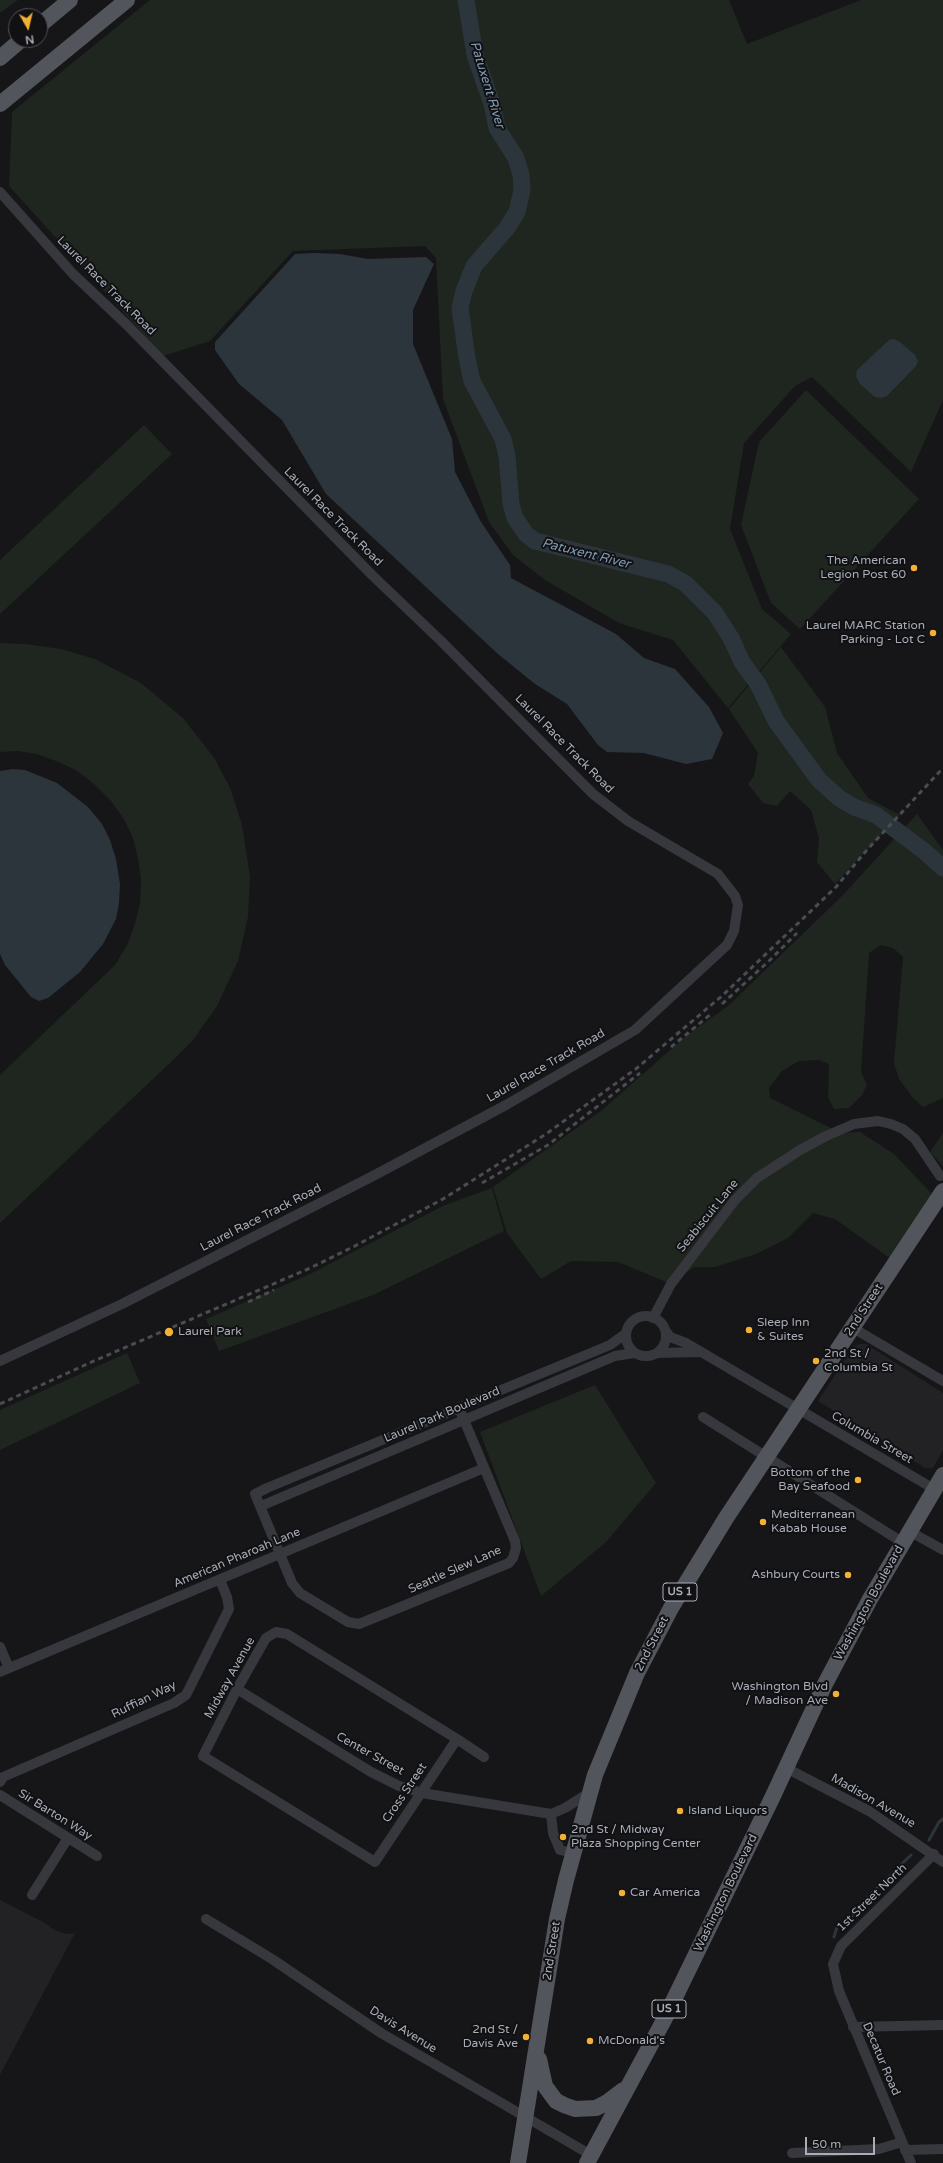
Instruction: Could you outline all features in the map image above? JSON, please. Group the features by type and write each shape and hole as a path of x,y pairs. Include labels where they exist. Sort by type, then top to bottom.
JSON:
{"main road":[{"path":"48,18 70,0"},
{"path":"0,104 125,1"},
{"path":"0,58 12,48"},
{"name":"2nd Street","path":"518,2163 557,1919 589,1793 617,1721 653,1640 674,1601 767,1456 853,1328 942,1184"},
{"name":"Washington Boulevard","path":"589,2159 664,2020 825,1684 906,1537 943,1475"},
{"path":"537,2046 545,2086 556,2101 564,2106 575,2109 596,2108 606,2103 629,2085"}],"street":[{"name":"Laurel Race Track Road","path":"0,192 73,274 126,324 372,575 441,641 593,794 628,821 718,874 735,896 738,905 734,931 727,945 718,955 635,1030 506,1105 373,1176 122,1304 0,1361"},
{"name":"Seabiscuit Lane","path":"653,1318 671,1284 735,1200 756,1178 800,1150 826,1136 854,1124 878,1121 891,1124 903,1129 915,1139 942,1184"},
{"name":"Laurel Park Boulevard","path":"255,1494 610,1345 625,1334 627,1327 637,1318 643,1316 653,1318"},
{"path":"653,1318 661,1324 670,1337 686,1343 798,1410"},
{"path":"853,1328 943,1381"},
{"path":"657,1353 665,1343 665,1330"},
{"path":"625,1334 628,1346 634,1353"},
{"name":"Laurel Park Boulevard","path":"260,1506 615,1356 634,1353 644,1357 657,1353 700,1352"},
{"name":"Seattle Slew Lane","path":"255,1494 292,1583 300,1593 348,1622 354,1624 366,1623 509,1563 515,1554 515,1541 459,1408"},
{"name":"Columbia Street","path":"798,1410 934,1489"},
{"path":"703,1417 906,1537 943,1550"},
{"name":"American Pharoah Lane","path":"4,1670 484,1468"},
{"name":"Ruffian Way","path":"0,1782 3,1777 174,1703 186,1695 229,1609 227,1597 220,1580"},
{"name":"Midway Avenue","path":"375,1862 203,1756 266,1638 276,1632 282,1632 484,1757"},
{"path":"0,1647 4,1670"},
{"name":"Center Street","path":"237,1690 371,1772 399,1786 422,1793 551,1814"},
{"name":"Cross Street","path":"375,1862 457,1739"},
{"name":"Madison Avenue","path":"786,1768 869,1811 934,1854 943,1862"},
{"path":"573,1853 560,1850 553,1833 551,1814 565,1808 589,1793"},
{"name":"Sir Barton Way","path":"0,1795 97,1856"},
{"path":"32,1895 68,1838"},
{"name":"1st Street North","path":"833,1964 841,1946 934,1854"},
{"name":"Davis Avenue","path":"206,1919 272,1959 381,2033 525,2118 589,2159"},
{"name":"Decatur Road","path":"833,1964 839,1991 853,2027 911,2163"},
{"path":"853,2027 943,2025"},
{"path":"792,2153 879,2149 903,2146 943,2150"}],"shaded area":[{"path":"0,0 18,0 0,13"},
{"path":"150,0 729,0 747,44 861,0 943,0 943,400 911,472 812,377 795,386 744,443 730,529 762,609 791,634 728,708 673,640 619,623 545,580 513,555 489,522 443,399 436,258 425,246 293,251 210,341 163,356 9,186 12,112"},
{"path":"295,254 340,254 368,259 426,257 434,264 413,310 413,344 452,439 455,472 481,522 510,565 511,578 616,634 644,658 675,669 709,707 723,733 712,759 686,764 644,753 607,752 598,745 567,704 535,684 498,654 326,494 282,420 239,384 215,350 215,342"},
{"path":"894,339 900,342 915,355 918,361 916,366 887,396 881,398 875,397 860,384 856,376 857,370 889,340"},
{"path":"806,390 919,499 800,629 771,603 741,525 759,442"},
{"path":"144,425 172,454 0,614 0,560"},
{"path":"0,643 25,644 61,649 95,659 141,683 183,718 215,759 231,790 242,825 250,877 248,917 238,961 217,1006 193,1040 0,1223 0,1075 115,965 127,945 135,924 140,903 141,880 133,838 124,819 111,801 94,784 76,770 37,754 17,751 0,752"},
{"path":"781,647 825,707 837,753 868,798 900,815 835,884 817,862 819,838 811,810 790,791 777,806 763,803 748,784 754,776 758,753 729,709"},
{"path":"13,769 25,770 57,783 88,807 102,824 110,840 116,859 120,884 116,919 103,944 80,972 48,998 39,1001 31,997 5,965 0,954 0,771"},
{"path":"917,814 943,850 943,1098 923,1107 913,1098 899,1079 894,1063 903,957 893,948 881,945 869,953 861,1072 867,1085 862,1095 849,1108 834,1109 828,1097 829,1064 819,1060 799,1061 782,1071 769,1088 770,1098 841,1133 860,1132 894,1154 932,1194 891,1259 835,1219 813,1213 788,1238 756,1254 715,1267 694,1267 671,1284 618,1262 571,1261 541,1279 507,1233 493,1187 601,1111 686,1036 728,1006 843,895"},
{"path":"943,1133 943,1166 930,1152"},
{"path":"492,1188 504,1231 373,1295 219,1351 206,1319 310,1274 445,1205"},
{"path":"859,1344 866,1344 943,1393 943,1450 933,1468 925,1468 818,1401 853,1347"},
{"path":"127,1353 140,1383 0,1450 0,1410"},
{"path":"595,1385 656,1483 606,1542 541,1596 480,1432"},
{"path":"0,1900 45,1923 54,1930 66,1934 75,1933 0,2075"}],"waterway":[{"name":"Patuxent River","path":"466,0 475,55 492,104 497,128 516,158 521,175 522,190 517,212 507,228 474,266 464,291 460,308 467,358 472,381 503,439 507,456 511,504 515,518 526,534 535,541 668,574 685,583 715,613 731,638 742,662 758,684 776,721 819,780 839,798 854,807 876,815 924,851 943,868"},
{"path":"929,1840 939,1822 943,1819"},
{"path":"834,1937 837,1927 852,1916 873,1892 911,1855"}],"railway":[{"path":"0,1404 96,1360 308,1269 353,1247 443,1199 546,1134 637,1068 723,995 836,887 866,851 943,768"},
{"path":"722,1004 797,933"},
{"path":"671,1047 711,1014"},
{"path":"482,1183 548,1145 640,1073"},
{"path":"248,1302 274,1290"}],"place":[{"name":"The American Legion Post 60","path":"914,568"},
{"name":"Laurel MARC Station Parking - Lot C","path":"933,633"},
{"name":"Sleep Inn & Suites","path":"749,1330"},
{"name":"Laurel Park","path":"169,1332"},
{"name":"2nd St / Columbia St","path":"816,1361"},
{"name":"Bottom of the Bay Seafood","path":"858,1480"},
{"name":"Mediterranean Kabab House","path":"763,1522"},
{"name":"Ashbury Courts","path":"848,1575"},
{"name":"Washington Blvd / Madison Ave","path":"836,1694"},
{"name":"Island Liquors","path":"680,1811"},
{"name":"2nd St / Midway Plaza Shopping Center","path":"563,1837"},
{"name":"Car America","path":"622,1893"},
{"name":"2nd St / Davis Ave","path":"526,2037"},
{"name":"McDonald's","path":"590,2041"}]}
